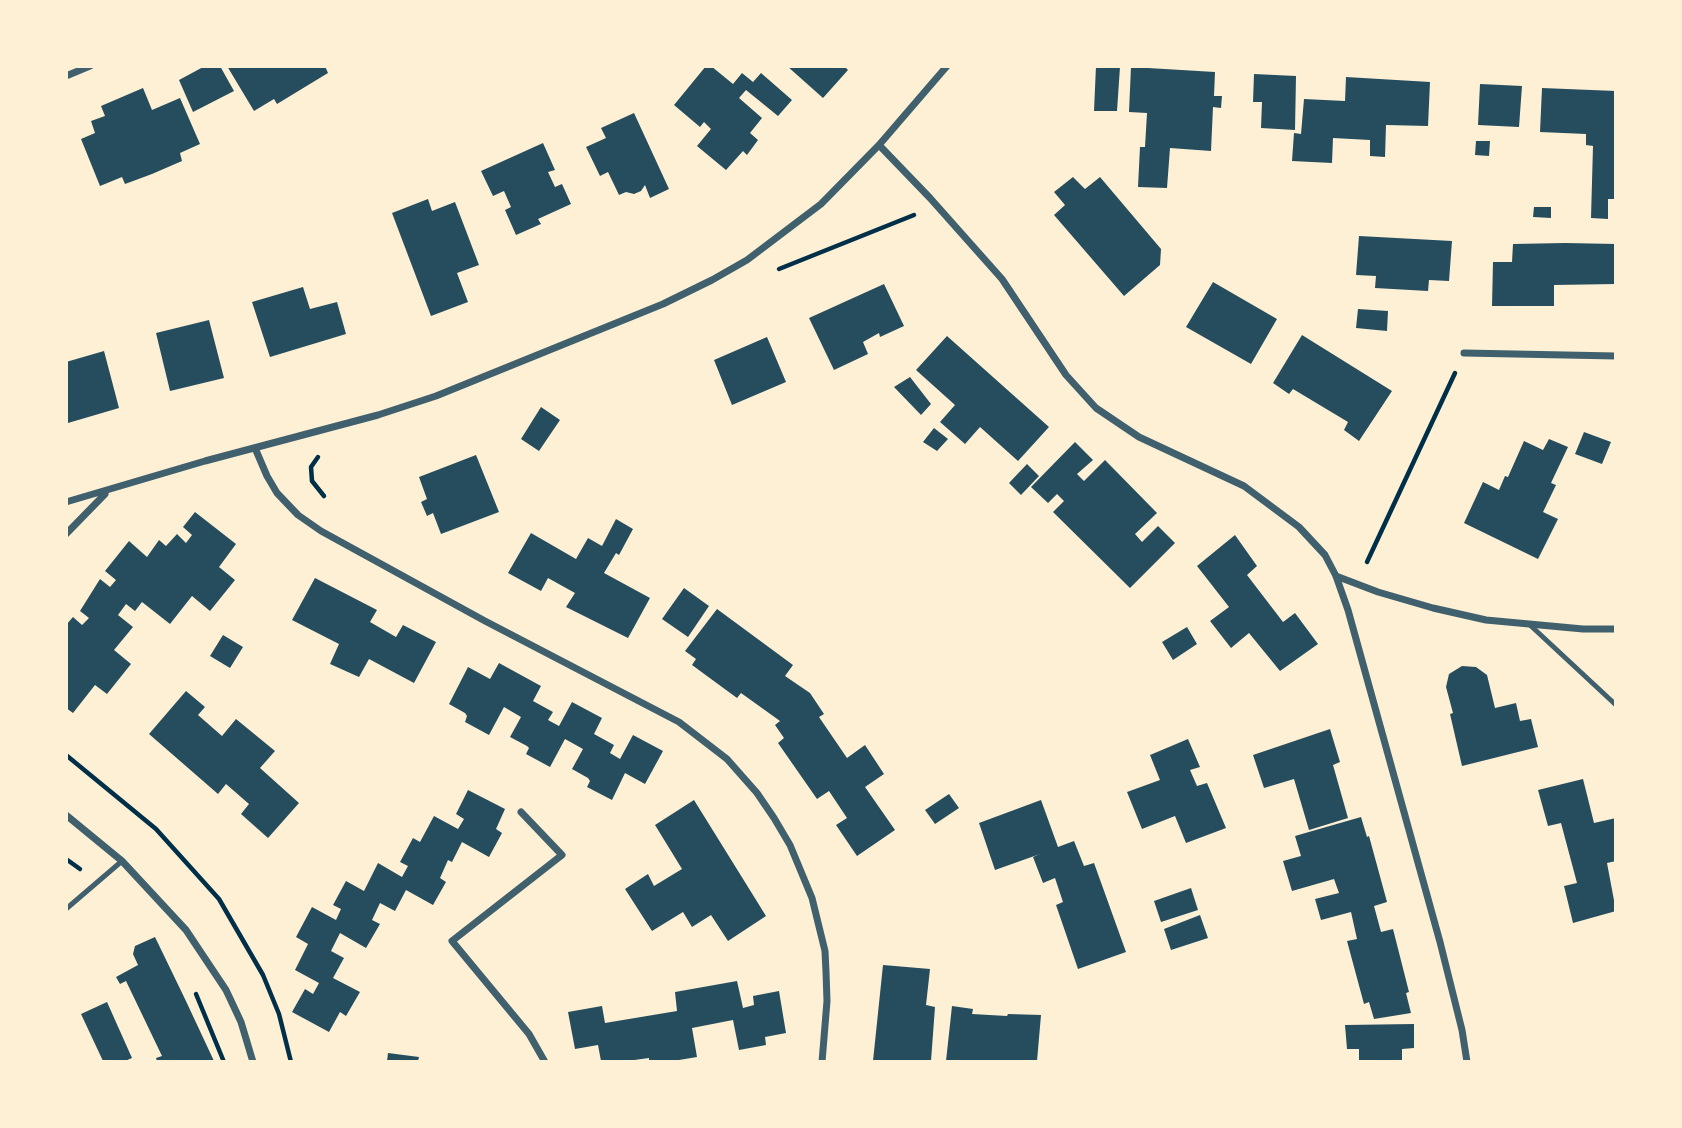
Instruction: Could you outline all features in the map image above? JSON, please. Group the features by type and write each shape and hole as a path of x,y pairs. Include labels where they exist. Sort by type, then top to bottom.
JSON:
{"street":[{"path":"66,76 90,66"},
{"path":"66,502 436,396 663,304 712,280 747,260 821,204 879,145 947,66"},
{"path":"879,145 1002,279 1066,375 1096,408 1139,437 1211,469 1266,500 1312,538 1325,555 1348,610 1440,942 1462,1030 1467,1062"},
{"path":"1464,353 1615,356"},
{"path":"255,448 277,493 321,531 485,621 679,722 734,767 775,818 812,898 825,951 827,1001 822,1062"},
{"path":"66,534 106,492"},
{"path":"1336,576 1433,608 1486,620 1615,629"},
{"path":"521,812 562,855 452,941 529,1034 545,1062"},
{"path":"66,816 122,861 166,906 207,958 241,1022 253,1062"}],"lane":[{"path":"1530,625 1615,705"},
{"path":"66,909 122,861"}],"path":[{"path":"772,271 924,211"},
{"path":"1358,584 1464,353"},
{"path":"324,496 312,481 311,467 315,459 326,451"},
{"path":"66,755 156,829 219,899 272,993 291,1062"},
{"path":"66,859 83,871"},
{"path":"196,992 223,1062"}],"building":[{"path":"205,66 220,66 234,91 193,112 179,80"},
{"path":"227,66 325,66 328,73 277,104 274,99 254,111"},
{"path":"706,66 711,66 733,84 742,73 753,82 761,73 792,100 778,116 746,90 739,98 762,118 750,133 758,140 747,155 743,151 726,170 697,146 711,129 704,122 700,127 674,105"},
{"path":"787,66 844,66 848,70 823,98"},
{"path":"1096,66 1120,67 1117,111 1094,111"},
{"path":"1131,67 1215,72 1214,96 1222,96 1221,108 1213,107 1211,151 1170,148 1167,188 1138,187 1140,147 1145,147 1147,113 1129,112"},
{"path":"1254,74 1296,76 1295,130 1261,128 1262,102 1253,102"},
{"path":"1346,77 1430,82 1428,126 1386,125 1385,157 1370,156 1370,140 1333,138 1332,163 1292,161 1294,133 1301,134 1304,99 1345,101"},
{"path":"1480,84 1522,86 1519,127 1478,125"},
{"path":"143,88 152,110 180,98 200,144 180,153 182,161 152,174 125,184 122,177 100,186 81,139 95,133 91,121 105,116 101,106"},
{"path":"1542,88 1616,91 1616,199 1608,199 1608,219 1591,218 1593,146 1586,145 1586,134 1540,132"},
{"path":"634,113 669,189 650,198 645,185 641,191 634,194 626,192 619,195 608,172 600,176 586,147 606,138 601,128"},
{"path":"1476,141 1490,141 1489,156 1475,155"},
{"path":"543,143 555,170 548,172 555,187 562,184 571,204 538,219 541,224 516,235 505,210 511,207 504,191 493,196 481,171"},
{"path":"1073,177 1085,189 1100,177 1161,249 1160,265 1124,296 1054,215 1065,205 1054,192"},
{"path":"428,199 432,211 455,202 479,265 457,273 468,302 431,316 392,213"},
{"path":"1534,207 1551,207 1551,218 1533,217"},
{"path":"1359,236 1452,241 1449,281 1429,280 1428,291 1375,288 1376,276 1356,275"},
{"path":"1513,244 1616,244 1616,284 1554,285 1554,306 1492,306 1493,262 1512,262"},
{"path":"1213,282 1277,319 1251,364 1186,327"},
{"path":"884,284 904,326 880,337 879,333 863,342 868,354 834,370 809,318"},
{"path":"303,287 310,309 337,302 346,334 270,357 252,302"},
{"path":"1358,309 1388,311 1387,331 1356,328"},
{"path":"209,320 224,378 170,391 156,333"},
{"path":"1302,335 1392,391 1359,441 1344,430 1348,422 1293,389 1289,394 1273,383"},
{"path":"947,336 1049,427 1018,461 980,427 965,444 940,422 955,405 916,370"},
{"path":"767,337 786,382 732,405 714,360"},
{"path":"104,351 119,408 68,423 66,362"},
{"path":"910,377 931,404 921,415 894,387"},
{"path":"541,407 560,420 539,451 521,439"},
{"path":"934,428 948,439 937,451 923,442"},
{"path":"1584,432 1611,442 1602,464 1575,454"},
{"path":"1549,439 1568,447 1551,483 1556,485 1543,512 1558,519 1538,559 1464,523 1483,482 1499,490 1505,476 1508,477 1524,441 1543,450"},
{"path":"1075,442 1093,460 1077,474 1084,481 1105,460 1157,513 1135,534 1142,542 1158,526 1175,543 1130,588 1053,512 1064,501 1057,494 1048,503 1031,487"},
{"path":"476,455 499,512 441,534 433,513 427,516 421,502 427,499 419,477"},
{"path":"1027,464 1039,476 1021,495 1009,483"},
{"path":"195,512 236,544 219,567 235,580 210,611 192,596 170,624 142,602 135,611 126,604 118,615 133,627 114,650 131,664 107,694 95,685 73,713 66,708 66,625 73,617 82,625 89,618 80,611 100,579 110,587 116,580 105,571 129,541 147,557 159,540 166,546 177,534 186,543 192,535 183,527"},
{"path":"616,519 633,529 619,555 616,553 604,573 650,598 628,638 566,607 575,593 548,578 541,591 508,573 531,533 576,559 588,538 602,546"},
{"path":"1235,535 1257,566 1247,575 1283,622 1295,613 1318,644 1280,671 1249,633 1231,648 1210,621 1229,607 1197,566"},
{"path":"315,578 377,610 370,622 396,637 403,625 436,642 414,683 369,659 359,677 330,664 339,644 292,620"},
{"path":"684,588 709,606 688,637 662,619"},
{"path":"717,609 793,665 785,676 810,693 824,714 819,717 847,758 865,745 884,774 865,787 895,830 857,856 836,825 847,818 829,791 817,799 778,743 784,738 775,725 780,721 741,693 737,698 692,665 696,659 685,651"},
{"path":"1187,627 1197,644 1173,660 1162,642"},
{"path":"223,635 243,647 230,668 210,656"},
{"path":"499,663 541,686 533,701 553,712 548,720 559,726 572,702 602,718 594,734 614,745 610,753 620,759 633,735 663,751 645,784 625,773 612,800 587,787 590,781 588,778 572,769 583,749 565,739 550,767 526,754 529,748 510,737 521,717 504,707 489,735 465,722 465,713 449,704 468,667 490,679"},
{"path":"1462,666 1476,667 1487,675 1495,708 1516,703 1520,721 1531,719 1538,747 1462,766 1446,687 1449,674"},
{"path":"186,691 205,707 198,715 222,736 236,719 275,751 260,768 299,803 268,838 241,814 249,804 226,784 218,794 149,734"},
{"path":"1330,729 1340,762 1333,765 1348,818 1309,830 1294,779 1264,788 1253,755"},
{"path":"1188,739 1200,767 1190,770 1197,786 1207,783 1226,828 1186,843 1175,816 1142,829 1127,792 1160,780 1150,755"},
{"path":"1583,779 1594,823 1616,818 1616,861 1607,863 1616,911 1573,923 1564,886 1577,883 1561,823 1548,826 1538,790"},
{"path":"468,790 505,809 496,829 502,833 489,857 462,842 452,862 448,860 440,878 446,882 433,905 406,890 395,911 380,903 372,920 380,924 366,948 340,933 331,951 344,958 333,978 360,992 346,1016 340,1012 329,1032 292,1012 305,989 313,994 319,983 295,970 308,944 296,937 312,907 336,920 341,909 333,905 346,881 364,891 378,863 402,877 408,866 400,862 413,838 420,842 434,816 458,829 464,819 456,814"},
{"path":"949,794 959,808 935,824 925,810"},
{"path":"694,800 766,916 728,941 711,915 692,927 683,912 652,931 625,889 648,874 654,886 682,869 655,825"},
{"path":"1041,800 1058,847 1074,841 1084,866 1094,863 1126,952 1078,969 1056,905 1063,902 1055,878 1043,883 1033,857 1040,854 995,870 979,823"},
{"path":"1361,817 1387,902 1374,906 1381,932 1393,929 1409,992 1406,993 1411,1013 1374,1019 1369,1002 1364,1004 1347,941 1357,939 1351,912 1321,920 1315,899 1339,893 1334,879 1292,891 1283,861 1301,856 1295,836"},
{"path":"1191,888 1198,910 1161,922 1154,901"},
{"path":"1200,915 1208,938 1171,950 1164,929"},
{"path":"155,937 214,1061 157,1061 156,1058 162,1056 126,981 120,984 116,977 138,965 133,954 135,946"},
{"path":"883,965 930,969 926,1005 935,1007 931,1061 873,1061"},
{"path":"737,981 743,1008 754,1005 753,996 779,991 786,1033 765,1037 766,1045 739,1050 733,1020 692,1028 697,1057 673,1061 649,1061 649,1058 601,1061 598,1045 575,1049 568,1012 602,1006 605,1023 677,1011 675,992"},
{"path":"107,1002 132,1058 125,1061 103,1061 81,1014"},
{"path":"952,1006 973,1009 972,1014 1041,1015 1037,1061 946,1061"},
{"path":"1414,1024 1414,1048 1402,1049 1402,1061 1359,1061 1359,1049 1347,1049 1345,1025"},
{"path":"388,1053 419,1057 418,1061 387,1061"}]}
